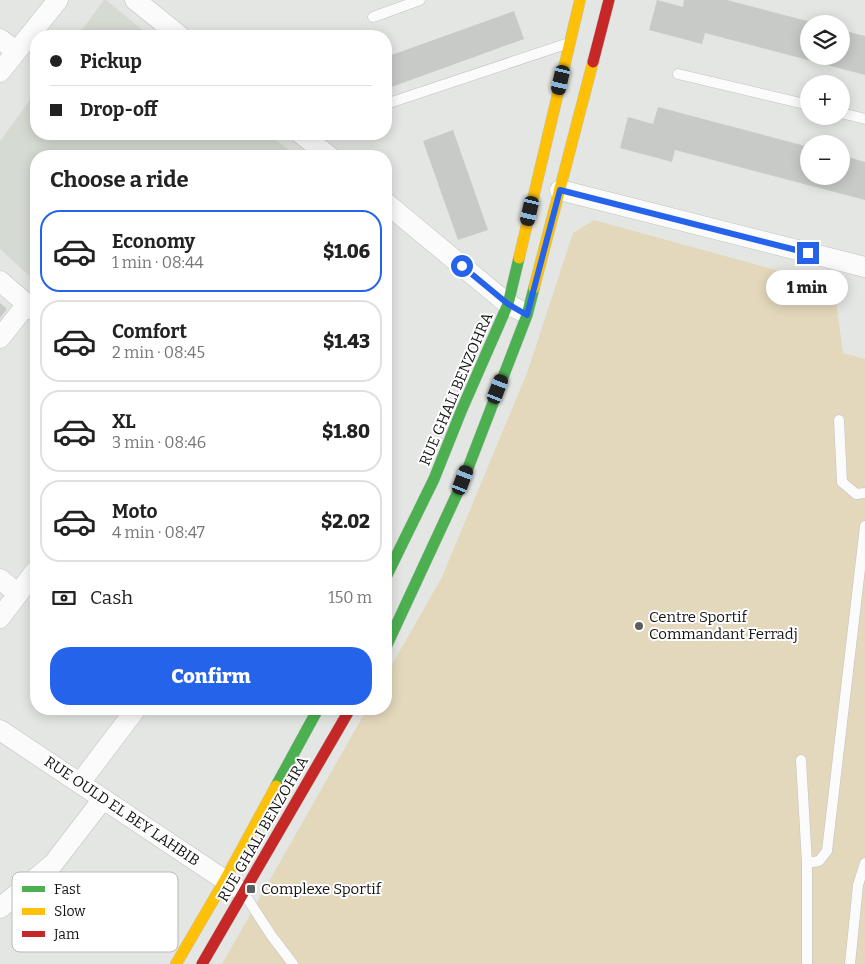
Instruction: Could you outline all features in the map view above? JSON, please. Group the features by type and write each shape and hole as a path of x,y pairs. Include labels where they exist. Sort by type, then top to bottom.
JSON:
{"main road":[{"name":"RUE GHALI BENZOHRA","path":"392,565 434,479 508,304 580,0"},
{"path":"392,633 463,480 527,315 609,0"},
{"name":"RUE GHALI BENZOHRA","path":"176,964 225,880 315,715"},
{"name":"RUE GHALI BENZOHRA","path":"202,964 347,715"}],"street":[{"path":"34,30 58,0"},
{"path":"135,0 172,30"},
{"path":"0,72 30,35"},
{"path":"0,39 16,52"},
{"path":"309,140 321,150"},
{"path":"560,190 865,267"},
{"path":"392,208 508,304 527,315"},
{"path":"0,281 30,307"},
{"path":"0,338 30,309"},
{"path":"0,618 30,578"},
{"path":"0,579 18,594"},
{"path":"80,783 131,715"},
{"name":"RUE OULD EL BEY LAHBIB","path":"0,730 244,893"},
{"path":"43,872 53,864 103,799"},
{"path":"0,908 12,898"}],"lane":[{"path":"373,17 420,0"},
{"path":"392,102 569,43"},
{"path":"678,74 800,103"},
{"path":"850,115 865,119"},
{"path":"839,420 842,482 856,494 865,493"},
{"path":"807,863 819,861 827,851 865,526"},
{"path":"801,760 807,863 807,964"},
{"path":"850,964 858,885 865,863"},
{"path":"244,893 271,935 294,964"}],"shaded area":[{"path":"104,0 106,0 143,30 82,30"},
{"path":"30,100 30,140 276,140 289,150 30,150 30,276 0,249 0,141"},
{"name":"Centre Sportif Commandant Ferradj","path":"594,220 834,286 843,353 865,359 865,964 222,964 364,715 392,715 392,664 442,577 527,373 573,233"}],"building":[{"path":"657,0 683,7 684,0 727,0 800,19 800,58 705,33 702,44 649,30"},
{"path":"514,11 524,39 392,87 392,55"},
{"path":"850,32 865,36 865,75 827,65 850,65"},
{"path":"658,107 800,145 800,183 675,150 672,162 620,148 628,117 653,124"},
{"path":"453,130 488,230 458,240 423,141"},
{"path":"850,158 865,162 865,200 808,185 850,185"},
{"path":"0,303 7,309 0,318"}],"traffic: fast":[{"path":"392,565 434,479 508,304 519,258"},
{"path":"392,634 463,481 527,315 534,288"},
{"path":"276,786 315,715"}],"traffic: slow":[{"path":"519,258 580,0"},
{"path":"534,288 593,62"},
{"path":"176,964 225,880 276,786"}],"traffic: jam":[{"path":"593,62 609,0"},
{"path":"202,964 347,715"}],"place":[{"name":"Centre Sportif Commandant Ferradj","path":"639,626"},
{"name":"Complexe Sportif","path":"251,889"}],"route":[{"path":"462,266 508,304 527,315 560,190 808,253"}]}
